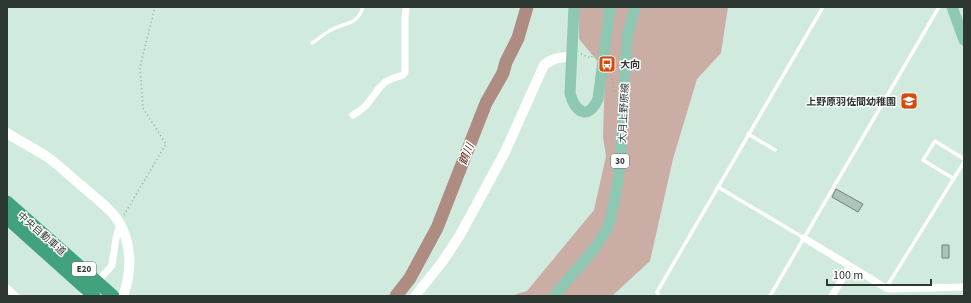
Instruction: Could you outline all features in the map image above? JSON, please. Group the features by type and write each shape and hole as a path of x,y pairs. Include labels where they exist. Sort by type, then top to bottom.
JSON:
{"highway":[{"name":"中央自動車道","path":"7,202 94,296"},
{"name":"中央自動車道","path":"7,218 50,248 113,296"}],"main road":[{"path":"574,7 570,93 573,103 578,110 582,112 590,111 595,106 598,99 610,7"},
{"name":"大月上野原線","path":"554,296 595,248 608,226 611,217 618,181 621,152 628,37 635,7"},
{"path":"952,7 964,37"}],"street":[{"path":"353,115 361,111 384,83 403,75 405,72 406,7"},
{"path":"415,296 443,261 460,235 505,152 544,65 551,60 572,53"},
{"path":"7,133 53,161 104,204 120,224 129,256 129,279 123,296"},
{"path":"84,296 112,265 116,238 120,224"},
{"path":"804,238 886,288 964,287"},
{"path":"832,296 850,266"},
{"path":"7,288 16,296"}],"lane":[{"path":"312,43 331,30 352,23 363,7"},
{"path":"659,296 657,292 823,7"},
{"path":"770,296 939,7"},
{"path":"748,134 775,150"},
{"path":"886,288 954,179 964,160 935,141 923,160 954,179"},
{"path":"718,187 804,238"}],"path":[{"path":"120,224 130,203 166,144 143,108 140,66 155,7"},
{"path":"572,53 591,58 593,54 595,54"},
{"path":"609,69 614,92 614,100"}],"shaded area":[{"path":"579,7 728,7 721,53 697,79 673,159 650,261 612,296 511,296 527,291 594,210 606,156 603,137 605,70 579,39"}],"building":[{"path":"836,189 863,204 858,212 832,197"},
{"path":"942,245 949,245 949,258 942,258"}],"waterway":[{"name":"鶴川","path":"396,296 410,278 437,228 486,103 503,73 506,62 518,38 527,7"}],"place":[{"name":"大向","path":"607,64"},
{"name":"上野原羽佐間幼稚園","path":"909,101"}]}
